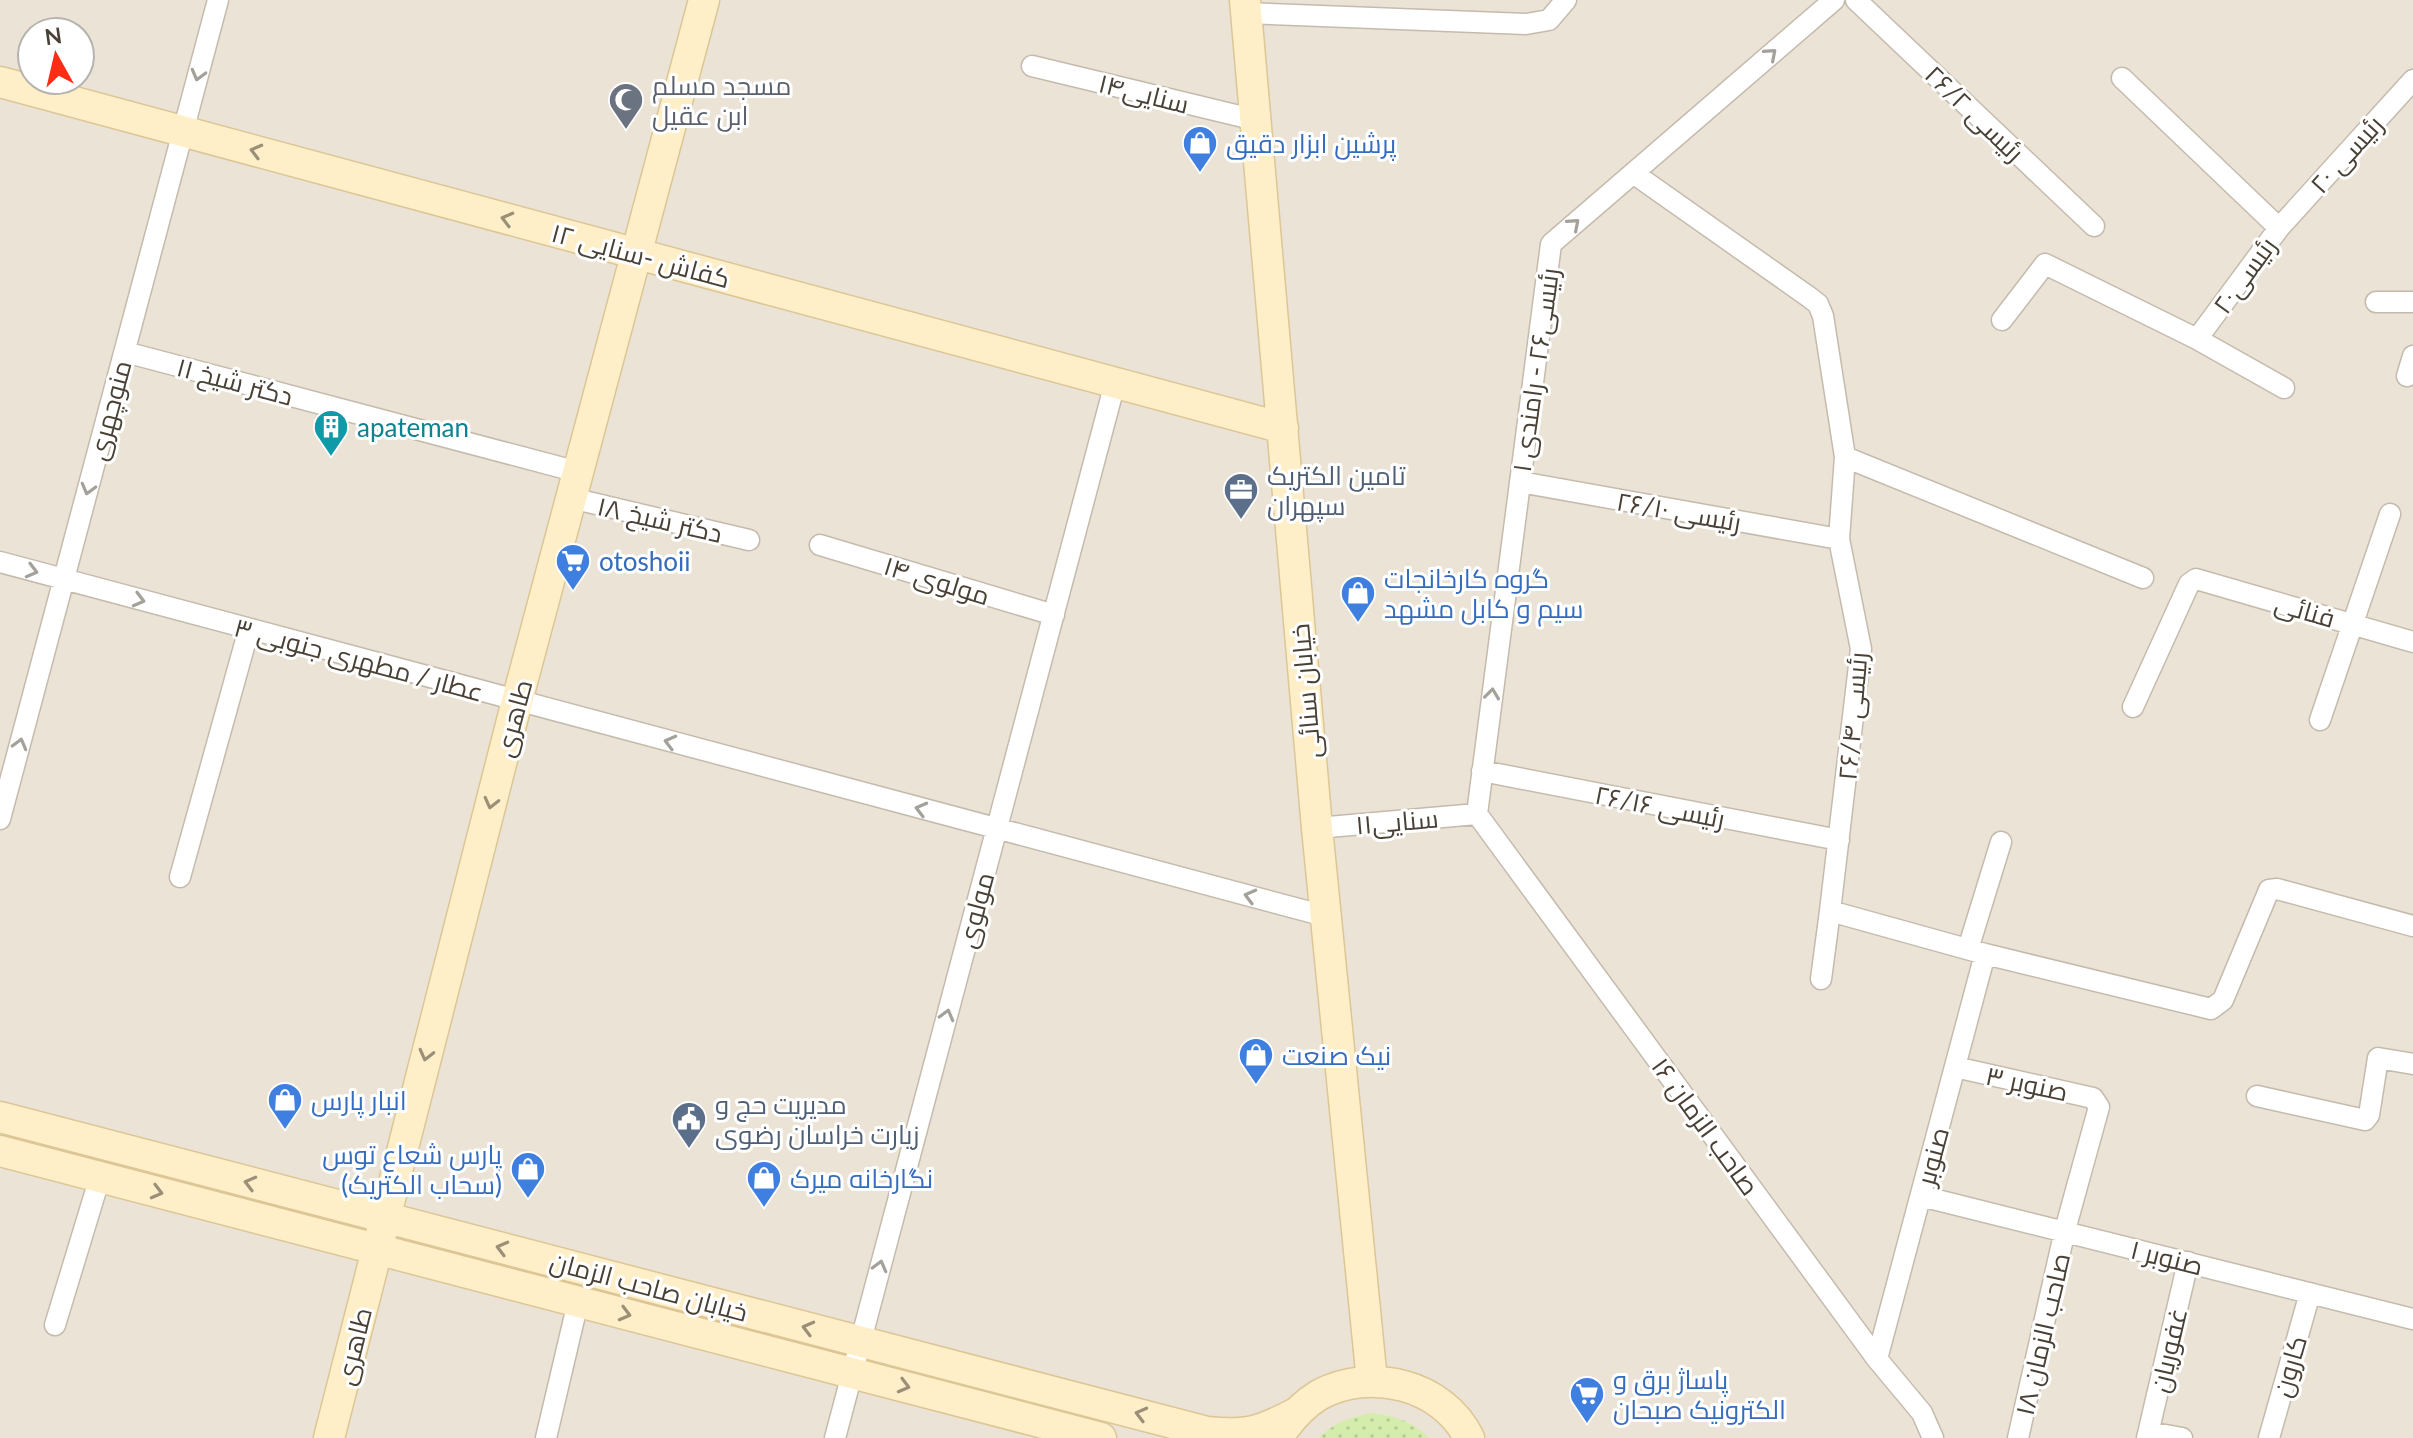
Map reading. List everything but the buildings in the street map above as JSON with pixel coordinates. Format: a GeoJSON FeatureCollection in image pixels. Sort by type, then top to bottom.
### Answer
{"type":"FeatureCollection","features":[{"type":"Feature","properties":{"kind":"street","name":"منوچهری"},"geometry":{"type":"LineString","coordinates":[[0,819],[218,0]]}},
{"type":"Feature","properties":{"kind":"street","name":"طاهری"},"geometry":{"type":"LineString","coordinates":[[329,1438],[517,701],[704,0]]}},
{"type":"Feature","properties":{"kind":"street"},"geometry":{"type":"LineString","coordinates":[[1246,6],[1526,24],[1549,20],[1566,0]]}},
{"type":"Feature","properties":{"kind":"street","name":"رئیسی۲۶ - رامندی ۱"},"geometry":{"type":"LineString","coordinates":[[1477,814],[1551,244],[1834,0]]}},
{"type":"Feature","properties":{"kind":"street","name":"رئیسی ۲۶/۲"},"geometry":{"type":"LineString","coordinates":[[1856,0],[2094,226]]}},
{"type":"Feature","properties":{"kind":"street","name":"خیابان سنائی"},"geometry":{"type":"LineString","coordinates":[[1246,6],[1325,916],[1372,1381]]}},
{"type":"Feature","properties":{"kind":"street","name":"سنایی۱۴"},"geometry":{"type":"LineString","coordinates":[[1032,66],[1256,120]]}},
{"type":"Feature","properties":{"kind":"street","name":"رئیسی۲۰"},"geometry":{"type":"LineString","coordinates":[[2122,78],[2279,228],[2197,339],[2284,388]]}},
{"type":"Feature","properties":{"kind":"street","name":"رئیسی ۲۰"},"geometry":{"type":"LineString","coordinates":[[2279,228],[2413,80]]}},
{"type":"Feature","properties":{"kind":"street","name":"کفاش -سنایی ۱۲"},"geometry":{"type":"LineString","coordinates":[[0,82],[1283,428]]}},
{"type":"Feature","properties":{"kind":"street","name":"رئیسی ۲۶/۴"},"geometry":{"type":"LineString","coordinates":[[1633,173],[1818,304],[1823,316],[1845,457],[1839,539],[1861,649],[1821,979]]}},
{"type":"Feature","properties":{"kind":"street"},"geometry":{"type":"LineString","coordinates":[[2002,320],[2045,264],[2197,339]]}},
{"type":"Feature","properties":{"kind":"street"},"geometry":{"type":"LineString","coordinates":[[2376,302],[2413,302]]}},
{"type":"Feature","properties":{"kind":"street","name":"دکتر شیخ ۱۱"},"geometry":{"type":"LineString","coordinates":[[125,352],[575,485]]}},
{"type":"Feature","properties":{"kind":"street"},"geometry":{"type":"LineString","coordinates":[[2407,376],[2413,356]]}},
{"type":"Feature","properties":{"kind":"street","name":"مولوی"},"geometry":{"type":"LineString","coordinates":[[835,1438],[1115,383]]}},
{"type":"Feature","properties":{"kind":"street"},"geometry":{"type":"LineString","coordinates":[[1845,457],[2143,578]]}},
{"type":"Feature","properties":{"kind":"street","name":"رئیسی ۲۶/۱۰"},"geometry":{"type":"LineString","coordinates":[[1520,482],[1839,539]]}},
{"type":"Feature","properties":{"kind":"street","name":"دکتر شیخ ۱۸"},"geometry":{"type":"LineString","coordinates":[[575,485],[749,540]]}},
{"type":"Feature","properties":{"kind":"street"},"geometry":{"type":"LineString","coordinates":[[2320,720],[2355,625],[2390,514]]}},
{"type":"Feature","properties":{"kind":"street","name":"مولوی ۱۴"},"geometry":{"type":"LineString","coordinates":[[820,545],[1054,615]]}},
{"type":"Feature","properties":{"kind":"street","name":"عطار / مطهری جنوبی ۳"},"geometry":{"type":"LineString","coordinates":[[0,562],[1325,916]]}},
{"type":"Feature","properties":{"kind":"street","name":"فنائی"},"geometry":{"type":"LineString","coordinates":[[2133,707],[2189,584],[2196,579],[2413,642]]}},
{"type":"Feature","properties":{"kind":"street"},"geometry":{"type":"LineString","coordinates":[[180,877],[249,629]]}},
{"type":"Feature","properties":{"kind":"street","name":"رئیسی ۲۶/۱۶"},"geometry":{"type":"LineString","coordinates":[[1482,771],[1839,840]]}},
{"type":"Feature","properties":{"kind":"street","name":"سنایی۱۱"},"geometry":{"type":"LineString","coordinates":[[1317,828],[1477,814]]}},
{"type":"Feature","properties":{"kind":"street","name":"صاحب الزمان ۱۶"},"geometry":{"type":"LineString","coordinates":[[1477,814],[1877,1359],[1922,1413],[1933,1438]]}},
{"type":"Feature","properties":{"kind":"street","name":"صنوبر"},"geometry":{"type":"LineString","coordinates":[[1877,1359],[1955,1067],[2001,842]]}},
{"type":"Feature","properties":{"kind":"street"},"geometry":{"type":"LineString","coordinates":[[1830,911],[1977,952],[2211,1009],[2223,1000],[2269,890],[2277,889],[2413,926]]}},
{"type":"Feature","properties":{"kind":"street"},"geometry":{"type":"LineString","coordinates":[[2257,1096],[2365,1120],[2369,1115],[2378,1058],[2413,1064]]}},
{"type":"Feature","properties":{"kind":"street","name":"صنوبر ۳"},"geometry":{"type":"LineString","coordinates":[[1955,1067],[2098,1101]]}},
{"type":"Feature","properties":{"kind":"street","name":"صاحب الزمان ۱۸"},"geometry":{"type":"LineString","coordinates":[[2018,1438],[2098,1101]]}},
{"type":"Feature","properties":{"kind":"street","name":"خیابان صاحب الزمان"},"geometry":{"type":"LineString","coordinates":[[0,1117],[1207,1432],[1239,1435],[1273,1426],[1296,1413]]}},
{"type":"Feature","properties":{"kind":"street","name":"خیابان صاحب الزمان"},"geometry":{"type":"LineString","coordinates":[[0,1151],[852,1373],[1057,1432],[1101,1438]]}},
{"type":"Feature","properties":{"kind":"street"},"geometry":{"type":"LineString","coordinates":[[55,1325],[100,1177]]}},
{"type":"Feature","properties":{"kind":"street","name":"صنوبر ۱"},"geometry":{"type":"LineString","coordinates":[[1921,1196],[2413,1319]]}},
{"type":"Feature","properties":{"kind":"street","name":"غفوریان"},"geometry":{"type":"LineString","coordinates":[[2148,1435],[2188,1262]]}},
{"type":"Feature","properties":{"kind":"street","name":"کارون"},"geometry":{"type":"LineString","coordinates":[[2269,1438],[2310,1293]]}},
{"type":"Feature","properties":{"kind":"street"},"geometry":{"type":"LineString","coordinates":[[546,1438],[578,1302]]}},
{"type":"Feature","properties":{"kind":"street"},"geometry":{"type":"LineString","coordinates":[[1278,1438],[1296,1413],[1318,1396],[1344,1385],[1372,1381],[1400,1384],[1426,1394],[1449,1411],[1469,1438]]}},
{"type":"Feature","properties":{"kind":"street"},"geometry":{"type":"LineString","coordinates":[[2148,1435],[2182,1438]]}},
{"type":"Feature","properties":{"kind":"shaded area"},"geometry":{"type":"Polygon","coordinates":[[[0,0],[2413,0],[2413,1438],[0,1438],[0,0]]]}},
{"type":"Feature","properties":{"kind":"green space"},"geometry":{"type":"Polygon","coordinates":[[[1372,1413],[1403,1420],[1429,1438],[1319,1438],[1343,1421],[1372,1413]]]}},
{"type":"Feature","properties":{"kind":"place","name":"مسجد مسلم ابن عقیل"},"geometry":{"type":"Point","coordinates":[626,131]}},
{"type":"Feature","properties":{"kind":"place","name":"پرشین ابزار دقیق"},"geometry":{"type":"Point","coordinates":[1200,174]}},
{"type":"Feature","properties":{"kind":"place","name":"apateman"},"geometry":{"type":"Point","coordinates":[331,458]}},
{"type":"Feature","properties":{"kind":"place","name":"تامین الکتریک سپهران"},"geometry":{"type":"Point","coordinates":[1241,521]}},
{"type":"Feature","properties":{"kind":"place","name":"otoshoii"},"geometry":{"type":"Point","coordinates":[573,592]}},
{"type":"Feature","properties":{"kind":"place","name":"گروه کارخانجات سیم و کابل مشهد"},"geometry":{"type":"Point","coordinates":[1358,624]}},
{"type":"Feature","properties":{"kind":"place","name":"نیک صنعت"},"geometry":{"type":"Point","coordinates":[1256,1086]}},
{"type":"Feature","properties":{"kind":"place","name":"انبار پارس"},"geometry":{"type":"Point","coordinates":[285,1131]}},
{"type":"Feature","properties":{"kind":"place","name":"مدیریت حج و زیارت خراسان رضوی"},"geometry":{"type":"Point","coordinates":[689,1150]}},
{"type":"Feature","properties":{"kind":"place","name":"پارس شعاع توس (سحاب الکتریک)"},"geometry":{"type":"Point","coordinates":[528,1200]}},
{"type":"Feature","properties":{"kind":"place","name":"نگارخانه میرک"},"geometry":{"type":"Point","coordinates":[764,1209]}},
{"type":"Feature","properties":{"kind":"place","name":"پاساژ برق و الکترونیک صبحان"},"geometry":{"type":"Point","coordinates":[1587,1425]}}]}
